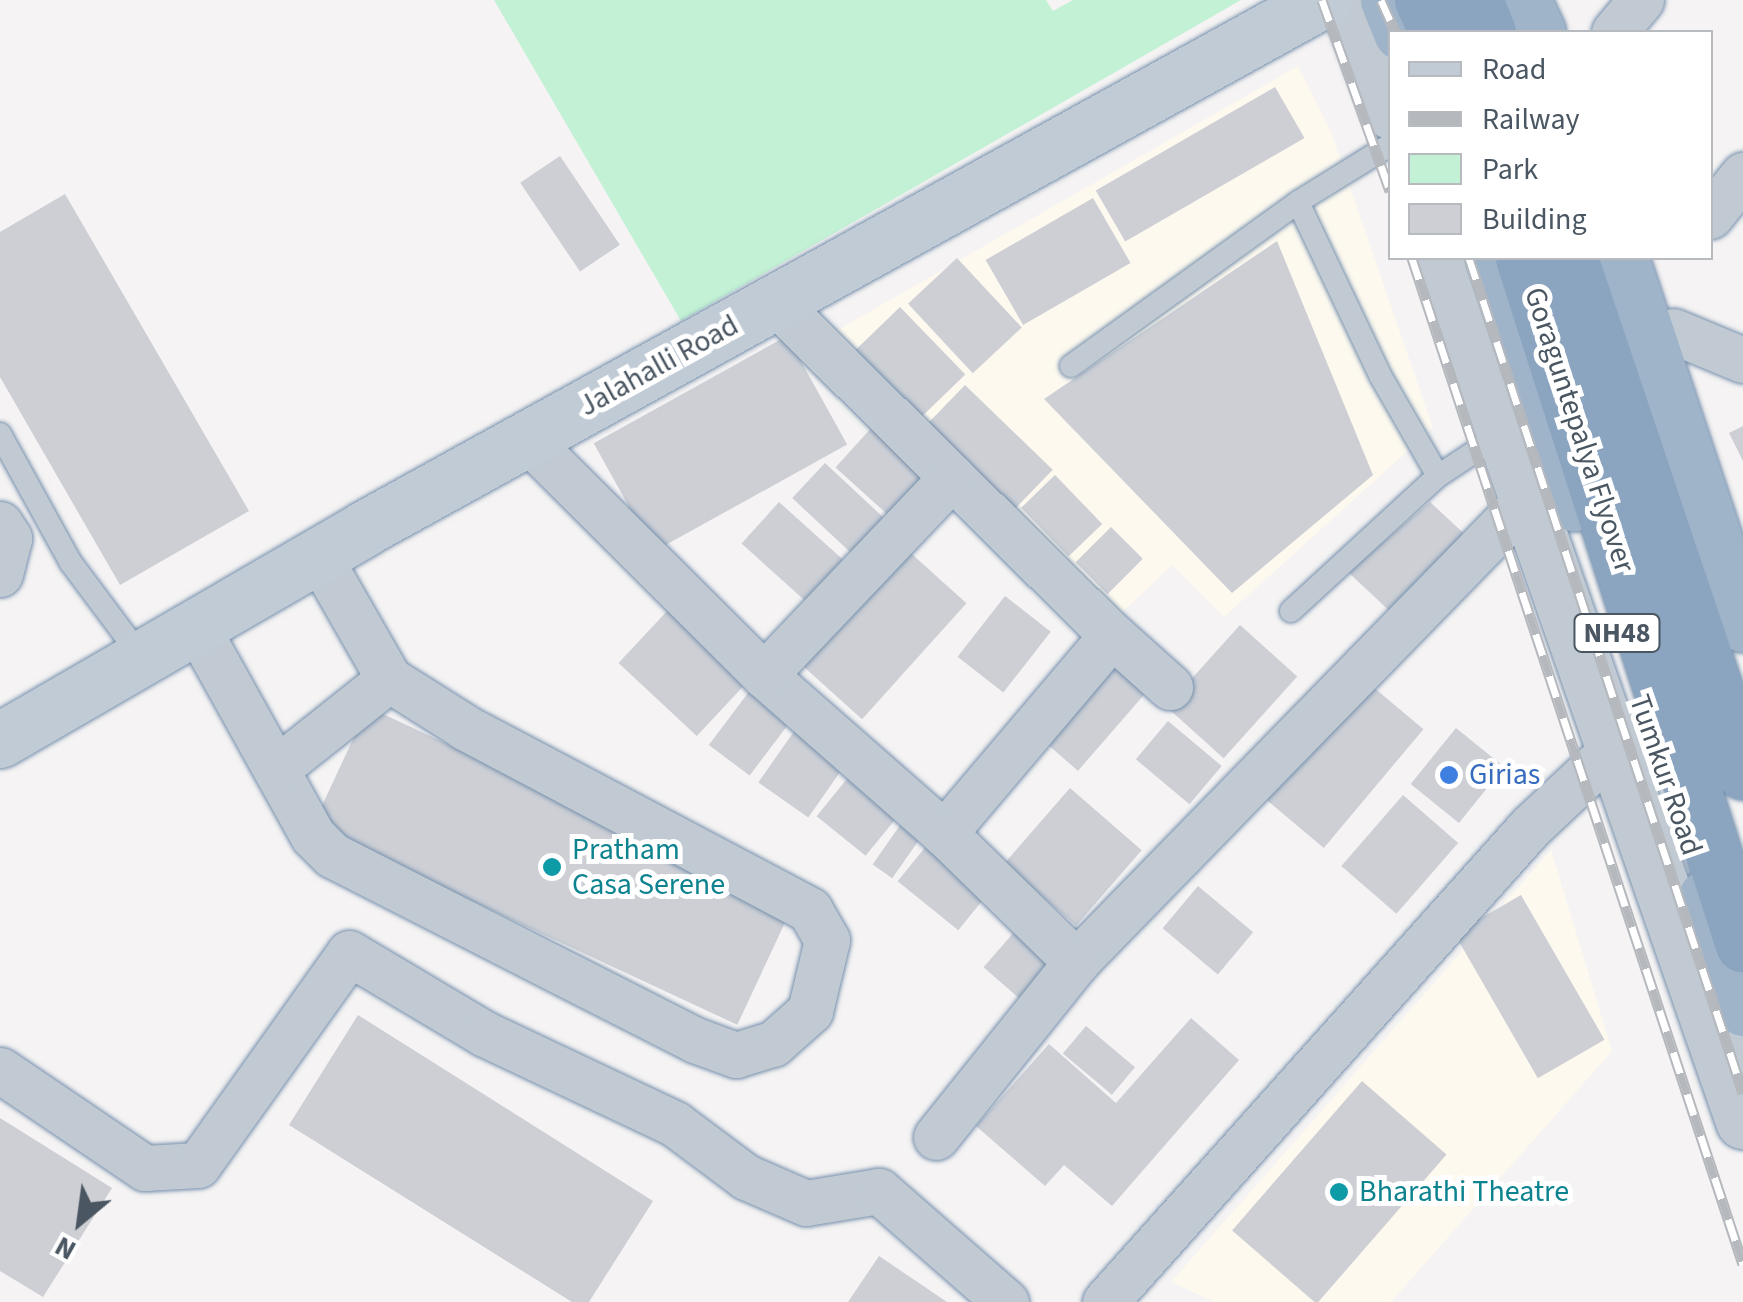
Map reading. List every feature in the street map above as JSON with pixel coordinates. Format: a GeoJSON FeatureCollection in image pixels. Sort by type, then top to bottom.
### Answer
{"type":"FeatureCollection","features":[{"type":"Feature","properties":{"kind":"highway"},"geometry":{"type":"LineString","coordinates":[[1422,0],[1436,30]]}},
{"type":"Feature","properties":{"kind":"highway"},"geometry":{"type":"LineString","coordinates":[[1475,0],[1487,30]]}},
{"type":"Feature","properties":{"kind":"highway"},"geometry":{"type":"LineString","coordinates":[[1524,0],[1537,30]]}},
{"type":"Feature","properties":{"kind":"highway"},"geometry":{"type":"LineString","coordinates":[[1348,1],[1399,30]]}},
{"type":"Feature","properties":{"kind":"highway","name":"Tumkur Road"},"geometry":{"type":"LineString","coordinates":[[1492,260],[1544,482],[1743,1008]]}},
{"type":"Feature","properties":{"kind":"highway","name":"Goraguntepalya Flyover"},"geometry":{"type":"LineString","coordinates":[[1524,260],[1743,945]]}},
{"type":"Feature","properties":{"kind":"highway","name":"Goraguntepalya Flyover"},"geometry":{"type":"LineString","coordinates":[[1571,260],[1743,772]]}},
{"type":"Feature","properties":{"kind":"highway"},"geometry":{"type":"LineString","coordinates":[[1643,260],[1743,624]]}},
{"type":"Feature","properties":{"kind":"main road","name":"Jalahalli Road"},"geometry":{"type":"LineString","coordinates":[[1,736],[775,302],[1262,14],[1348,1]]}},
{"type":"Feature","properties":{"kind":"street"},"geometry":{"type":"LineString","coordinates":[[1549,0],[1564,30]]}},
{"type":"Feature","properties":{"kind":"street"},"geometry":{"type":"LineString","coordinates":[[1616,30],[1642,0]]}},
{"type":"Feature","properties":{"kind":"street"},"geometry":{"type":"LineString","coordinates":[[1348,1],[1388,105]]}},
{"type":"Feature","properties":{"kind":"street"},"geometry":{"type":"LineString","coordinates":[[1713,212],[1743,175]]}},
{"type":"Feature","properties":{"kind":"street"},"geometry":{"type":"LineString","coordinates":[[1444,260],[1503,433],[1544,482],[1614,748],[1743,1121]]}},
{"type":"Feature","properties":{"kind":"street"},"geometry":{"type":"LineString","coordinates":[[1643,260],[1673,330],[1743,547]]}},
{"type":"Feature","properties":{"kind":"street"},"geometry":{"type":"LineString","coordinates":[[775,302],[1112,635],[1170,687]]}},
{"type":"Feature","properties":{"kind":"street"},"geometry":{"type":"LineString","coordinates":[[1673,330],[1743,360]]}},
{"type":"Feature","properties":{"kind":"street"},"geometry":{"type":"LineString","coordinates":[[527,439],[764,675],[944,834],[1076,962]]}},
{"type":"Feature","properties":{"kind":"street"},"geometry":{"type":"LineString","coordinates":[[764,675],[952,477]]}},
{"type":"Feature","properties":{"kind":"street"},"geometry":{"type":"LineString","coordinates":[[936,1137],[1076,962],[1544,482]]}},
{"type":"Feature","properties":{"kind":"street"},"geometry":{"type":"LineString","coordinates":[[0,524],[9,538],[0,574]]}},
{"type":"Feature","properties":{"kind":"street"},"geometry":{"type":"LineString","coordinates":[[196,626],[313,836],[332,856],[694,1040],[736,1055],[773,1044],[810,1011],[827,940],[810,910],[465,727],[389,678],[318,555]]}},
{"type":"Feature","properties":{"kind":"street"},"geometry":{"type":"LineString","coordinates":[[944,834],[1112,635]]}},
{"type":"Feature","properties":{"kind":"street"},"geometry":{"type":"LineString","coordinates":[[276,769],[389,678]]}},
{"type":"Feature","properties":{"kind":"street"},"geometry":{"type":"LineString","coordinates":[[1105,1302],[1530,826],[1614,748]]}},
{"type":"Feature","properties":{"kind":"street"},"geometry":{"type":"LineString","coordinates":[[0,1070],[144,1168],[198,1165],[349,953],[485,1034],[675,1124],[746,1177],[806,1203],[879,1192],[1006,1302]]}},
{"type":"Feature","properties":{"kind":"lane"},"geometry":{"type":"LineString","coordinates":[[1072,366],[1298,202],[1388,146]]}},
{"type":"Feature","properties":{"kind":"lane"},"geometry":{"type":"LineString","coordinates":[[1298,202],[1380,375],[1438,476]]}},
{"type":"Feature","properties":{"kind":"lane"},"geometry":{"type":"LineString","coordinates":[[1291,612],[1438,476],[1503,433]]}},
{"type":"Feature","properties":{"kind":"lane"},"geometry":{"type":"LineString","coordinates":[[0,434],[72,563],[142,658]]}},
{"type":"Feature","properties":{"kind":"shaded area"},"geometry":{"type":"Polygon","coordinates":[[[1298,66],[1331,132],[1433,428],[1224,617],[1172,565],[1114,620],[829,335],[1298,66]]]}},
{"type":"Feature","properties":{"kind":"shaded area"},"geometry":{"type":"Polygon","coordinates":[[[1551,850],[1612,1051],[1391,1302],[1215,1302],[1171,1282],[1551,850]]]}},
{"type":"Feature","properties":{"kind":"green space"},"geometry":{"type":"Polygon","coordinates":[[[494,0],[1046,0],[1053,11],[1073,0],[1241,0],[681,321],[494,0]]]}},
{"type":"Feature","properties":{"kind":"building"},"geometry":{"type":"Polygon","coordinates":[[[1275,87],[1304,138],[1125,242],[1096,190],[1275,87]]]}},
{"type":"Feature","properties":{"kind":"building"},"geometry":{"type":"Polygon","coordinates":[[[560,156],[620,245],[580,272],[520,183],[560,156]]]}},
{"type":"Feature","properties":{"kind":"building"},"geometry":{"type":"Polygon","coordinates":[[[65,194],[249,511],[120,585],[0,377],[0,232],[65,194]]]}},
{"type":"Feature","properties":{"kind":"building"},"geometry":{"type":"Polygon","coordinates":[[[1093,198],[1130,263],[1023,325],[986,260],[1093,198]]]}},
{"type":"Feature","properties":{"kind":"building"},"geometry":{"type":"Polygon","coordinates":[[[1277,241],[1373,475],[1232,593],[1044,399],[1277,241]]]}},
{"type":"Feature","properties":{"kind":"building"},"geometry":{"type":"Polygon","coordinates":[[[957,258],[1022,327],[973,373],[908,304],[957,258]]]}},
{"type":"Feature","properties":{"kind":"building"},"geometry":{"type":"Polygon","coordinates":[[[900,307],[965,375],[919,419],[854,351],[900,307]]]}},
{"type":"Feature","properties":{"kind":"building"},"geometry":{"type":"Polygon","coordinates":[[[787,336],[847,444],[654,552],[594,443],[787,336]]]}},
{"type":"Feature","properties":{"kind":"building"},"geometry":{"type":"Polygon","coordinates":[[[965,385],[1053,470],[1013,511],[925,426],[965,385]]]}},
{"type":"Feature","properties":{"kind":"building"},"geometry":{"type":"Polygon","coordinates":[[[873,426],[933,480],[896,522],[836,468],[873,426]]]}},
{"type":"Feature","properties":{"kind":"building"},"geometry":{"type":"Polygon","coordinates":[[[1743,426],[1743,461],[1729,433],[1743,426]]]}},
{"type":"Feature","properties":{"kind":"building"},"geometry":{"type":"Polygon","coordinates":[[[825,463],[885,519],[852,554],[792,498],[825,463]]]}},
{"type":"Feature","properties":{"kind":"building"},"geometry":{"type":"Polygon","coordinates":[[[1055,475],[1102,524],[1068,557],[1021,508],[1055,475]]]}},
{"type":"Feature","properties":{"kind":"building"},"geometry":{"type":"Polygon","coordinates":[[[779,502],[850,566],[813,608],[742,544],[779,502]]]}},
{"type":"Feature","properties":{"kind":"building"},"geometry":{"type":"Polygon","coordinates":[[[1430,502],[1473,542],[1397,618],[1348,572],[1430,502]]]}},
{"type":"Feature","properties":{"kind":"building"},"geometry":{"type":"Polygon","coordinates":[[[1111,527],[1143,559],[1107,594],[1076,562],[1111,527]]]}},
{"type":"Feature","properties":{"kind":"building"},"geometry":{"type":"Polygon","coordinates":[[[904,547],[966,603],[862,719],[800,663],[904,547]]]}},
{"type":"Feature","properties":{"kind":"building"},"geometry":{"type":"Polygon","coordinates":[[[1005,596],[1051,632],[1003,692],[958,657],[1005,596]]]}},
{"type":"Feature","properties":{"kind":"building"},"geometry":{"type":"Polygon","coordinates":[[[669,609],[747,682],[697,736],[619,663],[669,609]]]}},
{"type":"Feature","properties":{"kind":"building"},"geometry":{"type":"Polygon","coordinates":[[[1240,625],[1297,677],[1224,758],[1166,707],[1240,625]]]}},
{"type":"Feature","properties":{"kind":"building"},"geometry":{"type":"Polygon","coordinates":[[[1107,649],[1151,687],[1078,771],[1034,733],[1107,649]]]}},
{"type":"Feature","properties":{"kind":"building"},"geometry":{"type":"Polygon","coordinates":[[[1366,681],[1423,729],[1324,848],[1266,800],[1366,681]]]}},
{"type":"Feature","properties":{"kind":"building"},"geometry":{"type":"Polygon","coordinates":[[[754,685],[795,716],[750,776],[709,745],[754,685]]]}},
{"type":"Feature","properties":{"kind":"building","name":"Pratham Casa Serene"},"geometry":{"type":"Polygon","coordinates":[[[368,707],[793,905],[737,1025],[312,827],[368,707]]]}},
{"type":"Feature","properties":{"kind":"building"},"geometry":{"type":"Polygon","coordinates":[[[1168,721],[1222,766],[1189,804],[1136,759],[1168,721]]]}},
{"type":"Feature","properties":{"kind":"building"},"geometry":{"type":"Polygon","coordinates":[[[1456,728],[1504,767],[1459,823],[1411,784],[1456,728]]]}},
{"type":"Feature","properties":{"kind":"building"},"geometry":{"type":"Polygon","coordinates":[[[795,730],[845,765],[808,817],[758,782],[795,730]]]}},
{"type":"Feature","properties":{"kind":"building"},"geometry":{"type":"Polygon","coordinates":[[[850,775],[899,815],[866,856],[817,816],[850,775]]]}},
{"type":"Feature","properties":{"kind":"building"},"geometry":{"type":"Polygon","coordinates":[[[1070,788],[1142,850],[1076,926],[1004,863],[1070,788]]]}},
{"type":"Feature","properties":{"kind":"building"},"geometry":{"type":"Polygon","coordinates":[[[1403,795],[1458,843],[1396,914],[1341,866],[1403,795]]]}},
{"type":"Feature","properties":{"kind":"building"},"geometry":{"type":"Polygon","coordinates":[[[903,821],[923,835],[892,878],[873,864],[903,821]]]}},
{"type":"Feature","properties":{"kind":"building"},"geometry":{"type":"Polygon","coordinates":[[[931,840],[992,889],[958,930],[898,881],[931,840]]]}},
{"type":"Feature","properties":{"kind":"building"},"geometry":{"type":"Polygon","coordinates":[[[1198,886],[1253,932],[1218,974],[1163,928],[1198,886]]]}},
{"type":"Feature","properties":{"kind":"building"},"geometry":{"type":"Polygon","coordinates":[[[1521,895],[1604,1040],[1538,1078],[1454,933],[1521,895]]]}},
{"type":"Feature","properties":{"kind":"building"},"geometry":{"type":"Polygon","coordinates":[[[1015,931],[1053,964],[1021,1000],[984,967],[1015,931]]]}},
{"type":"Feature","properties":{"kind":"building"},"geometry":{"type":"Polygon","coordinates":[[[358,1015],[653,1201],[589,1302],[572,1302],[289,1125],[358,1015]]]}},
{"type":"Feature","properties":{"kind":"building"},"geometry":{"type":"Polygon","coordinates":[[[1191,1018],[1239,1060],[1112,1206],[1064,1165],[1045,1186],[976,1126],[1049,1044],[1116,1103],[1191,1018]]]}},
{"type":"Feature","properties":{"kind":"building"},"geometry":{"type":"Polygon","coordinates":[[[1086,1026],[1135,1067],[1112,1095],[1063,1054],[1086,1026]]]}},
{"type":"Feature","properties":{"kind":"building","name":"Bharathi Theatre"},"geometry":{"type":"Polygon","coordinates":[[[1362,1081],[1447,1154],[1318,1302],[1232,1230],[1362,1081]]]}},
{"type":"Feature","properties":{"kind":"building"},"geometry":{"type":"Polygon","coordinates":[[[0,1118],[112,1188],[43,1297],[0,1271],[0,1118]]]}},
{"type":"Feature","properties":{"kind":"building"},"geometry":{"type":"Polygon","coordinates":[[[879,1256],[947,1302],[848,1302],[879,1256]]]}},
{"type":"Feature","properties":{"kind":"railway"},"geometry":{"type":"LineString","coordinates":[[1322,0],[1388,185]]}},
{"type":"Feature","properties":{"kind":"railway"},"geometry":{"type":"LineString","coordinates":[[1381,0],[1394,30]]}},
{"type":"Feature","properties":{"kind":"railway"},"geometry":{"type":"LineString","coordinates":[[1413,260],[1743,1264]]}},
{"type":"Feature","properties":{"kind":"railway"},"geometry":{"type":"LineString","coordinates":[[1470,260],[1743,1093]]}},
{"type":"Feature","properties":{"kind":"place","name":"Girias"},"geometry":{"type":"Point","coordinates":[1449,775]}},
{"type":"Feature","properties":{"kind":"place","name":"Pratham Casa Serene"},"geometry":{"type":"Point","coordinates":[552,867]}},
{"type":"Feature","properties":{"kind":"place","name":"Bharathi Theatre"},"geometry":{"type":"Point","coordinates":[1339,1192]}}]}
